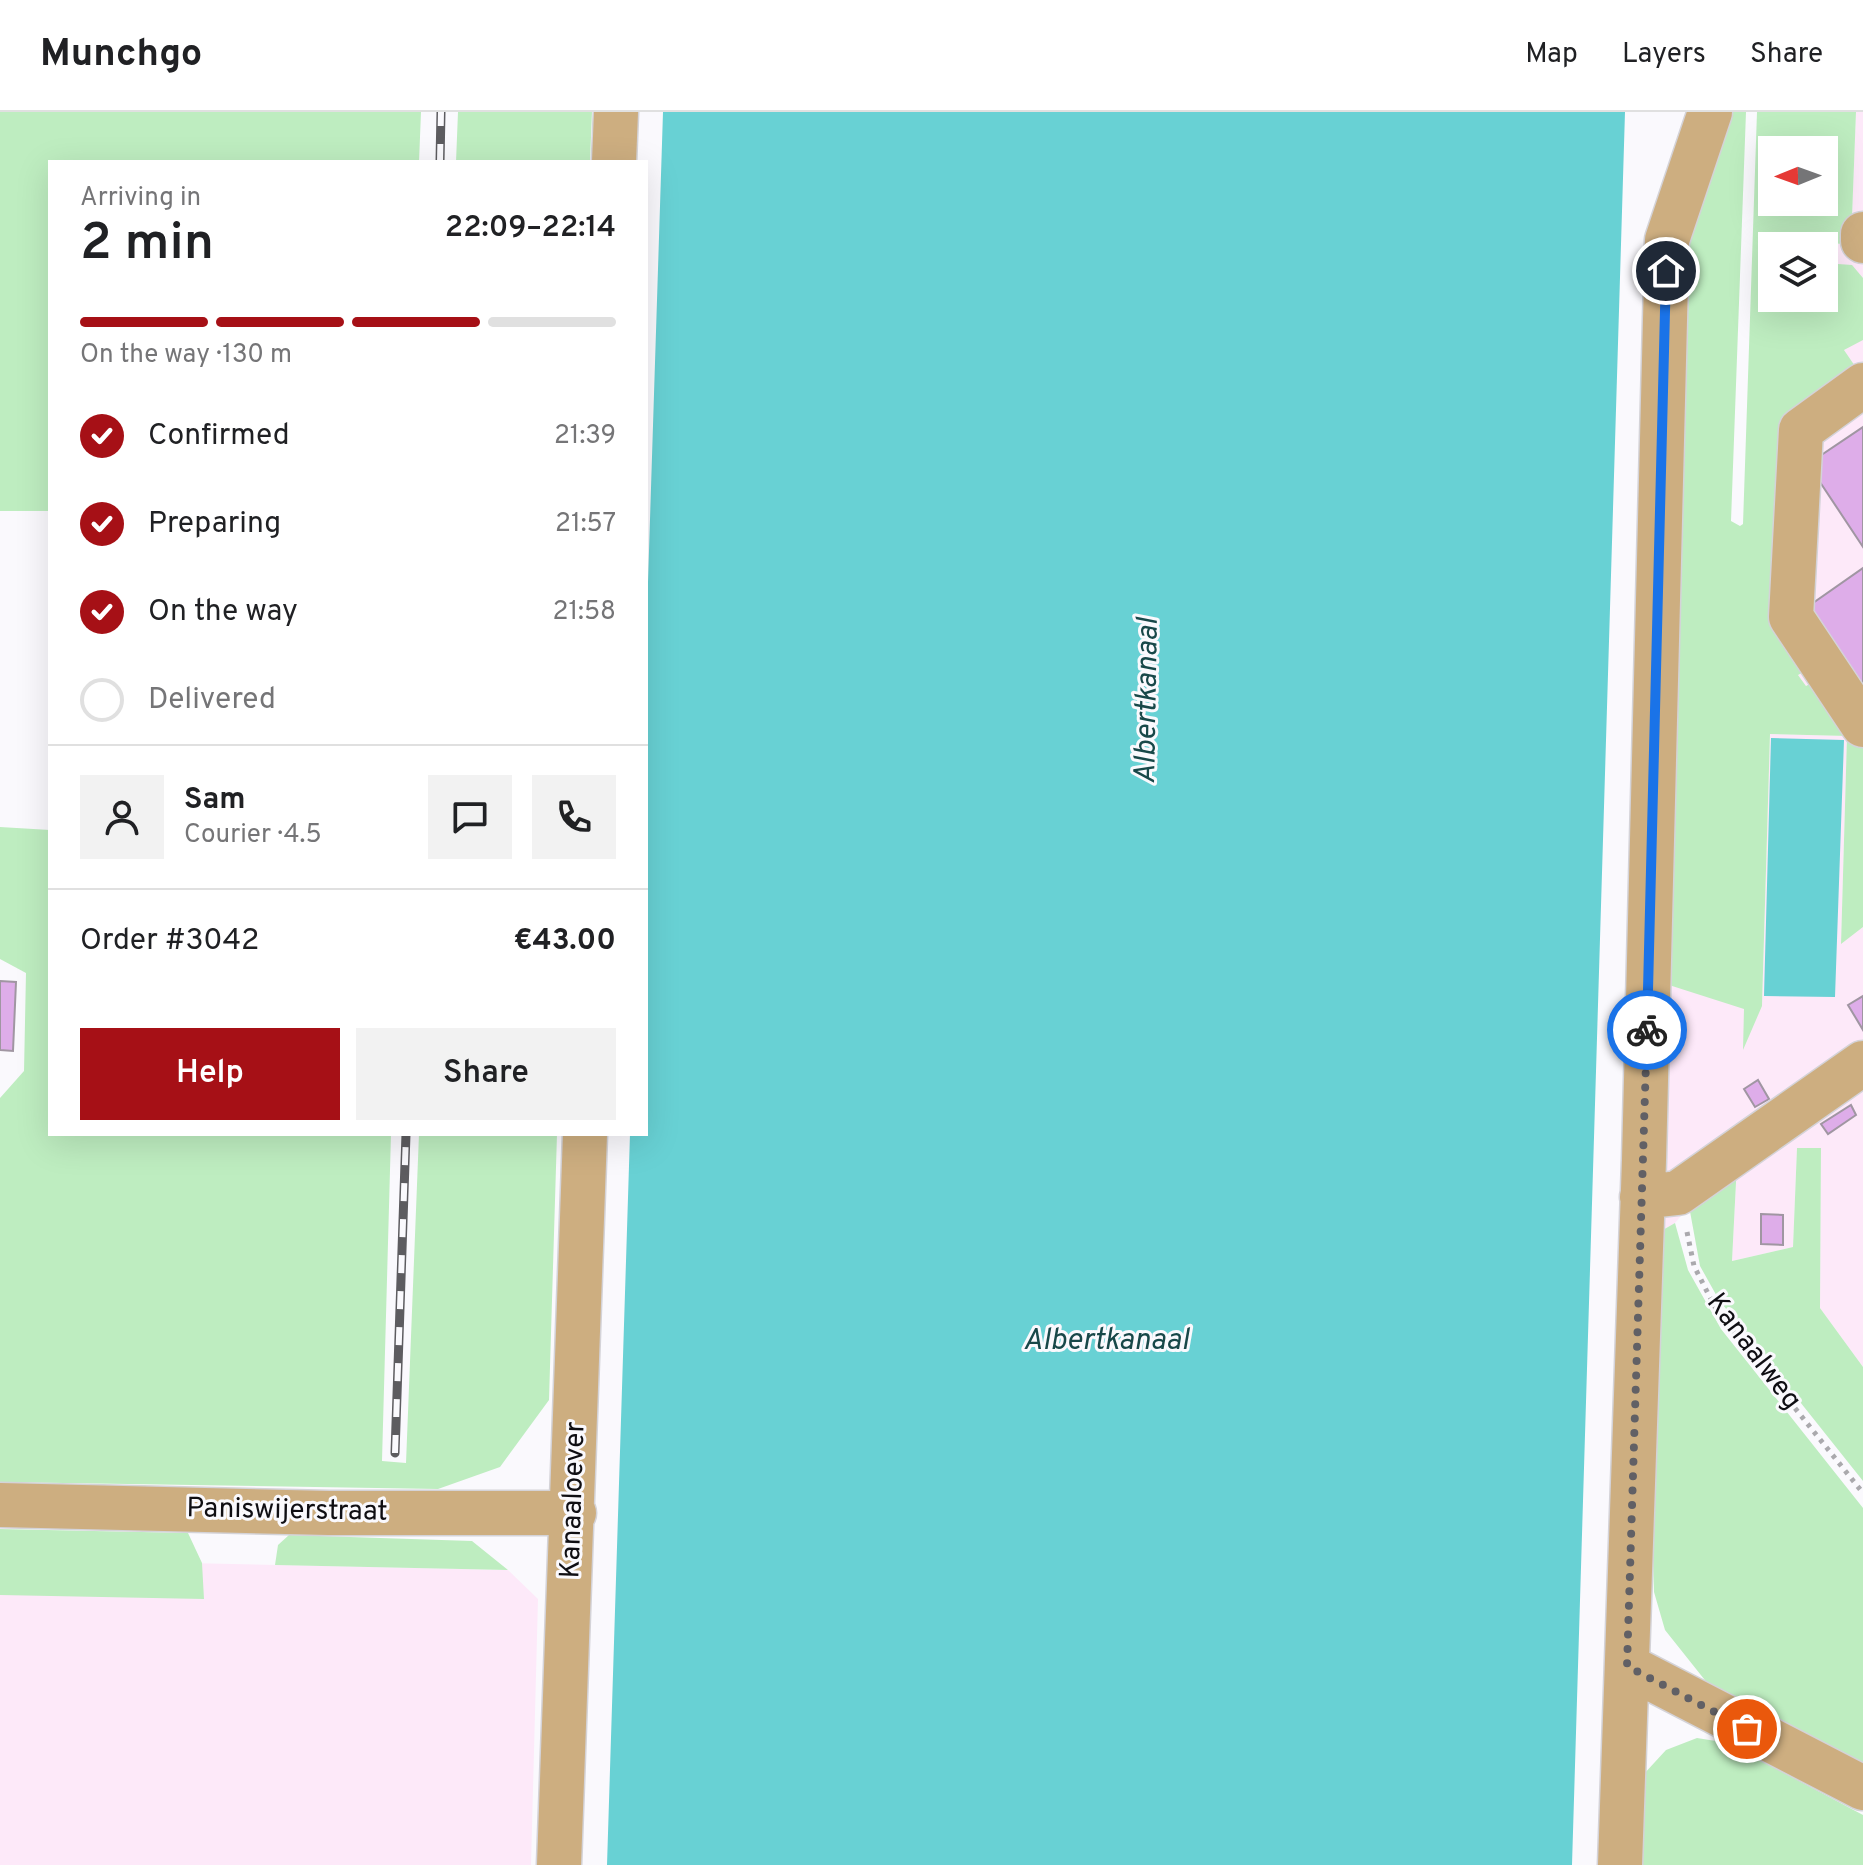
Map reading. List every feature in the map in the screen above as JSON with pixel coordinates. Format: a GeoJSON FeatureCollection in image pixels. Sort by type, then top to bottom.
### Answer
{"type":"FeatureCollection","features":[{"type":"Feature","properties":{"kind":"street"},"geometry":{"type":"LineString","coordinates":[[614,160],[616,112]]}},
{"type":"Feature","properties":{"kind":"street"},"geometry":{"type":"LineString","coordinates":[[1620,1865],[1627,1666],[1660,1195],[1667,240],[1710,112]]}},
{"type":"Feature","properties":{"kind":"street"},"geometry":{"type":"LineString","coordinates":[[1863,234],[1863,241]]}},
{"type":"Feature","properties":{"kind":"street"},"geometry":{"type":"LineString","coordinates":[[1863,385],[1801,430],[1791,617],[1863,725]]}},
{"type":"Feature","properties":{"kind":"street"},"geometry":{"type":"LineString","coordinates":[[1660,1195],[1863,1063]]}},
{"type":"Feature","properties":{"kind":"street","name":"Kanaaloever"},"geometry":{"type":"LineString","coordinates":[[559,1865],[574,1513],[585,1136]]}},
{"type":"Feature","properties":{"kind":"street","name":"Paniswijerstraat"},"geometry":{"type":"LineString","coordinates":[[0,1505],[329,1513],[574,1513]]}},
{"type":"Feature","properties":{"kind":"street"},"geometry":{"type":"LineString","coordinates":[[1627,1666],[1863,1788]]}},
{"type":"Feature","properties":{"kind":"path","name":"Kanaalweg"},"geometry":{"type":"LineString","coordinates":[[1660,1195],[1717,1311],[1863,1493]]}},
{"type":"Feature","properties":{"kind":"shaded area"},"geometry":{"type":"Polygon","coordinates":[[[1856,112],[1863,112],[1863,299],[1838,298],[1838,244],[1851,244],[1856,112]]]}},
{"type":"Feature","properties":{"kind":"shaded area"},"geometry":{"type":"Polygon","coordinates":[[[1862,339],[1863,738],[1822,677],[1806,686],[1798,675],[1814,666],[1783,423],[1858,372],[1844,350],[1862,339]]]}},
{"type":"Feature","properties":{"kind":"shaded area"},"geometry":{"type":"Polygon","coordinates":[[[1770,734],[1847,736],[1841,943],[1863,927],[1863,1367],[1820,1308],[1821,1148],[1797,1148],[1793,1247],[1732,1261],[1737,1165],[1689,1206],[1675,1223],[1661,1231],[1669,985],[1762,1006],[1770,734]]]}},
{"type":"Feature","properties":{"kind":"shaded area"},"geometry":{"type":"Polygon","coordinates":[[[0,1559],[508,1570],[538,1599],[531,1865],[0,1865],[0,1559]]]}},
{"type":"Feature","properties":{"kind":"green space"},"geometry":{"type":"Polygon","coordinates":[[[0,112],[421,112],[419,160],[48,160],[48,511],[0,511],[0,112]]]}},
{"type":"Feature","properties":{"kind":"green space"},"geometry":{"type":"Polygon","coordinates":[[[458,112],[592,112],[590,160],[456,160],[458,112]]]}},
{"type":"Feature","properties":{"kind":"green space"},"geometry":{"type":"Polygon","coordinates":[[[1726,112],[1746,112],[1731,521],[1740,526],[1743,524],[1757,112],[1856,112],[1851,244],[1838,244],[1838,232],[1758,232],[1758,312],[1838,312],[1838,264],[1852,265],[1863,278],[1863,340],[1844,350],[1859,372],[1783,423],[1814,666],[1798,675],[1806,686],[1822,677],[1863,738],[1863,927],[1841,944],[1847,736],[1770,734],[1762,1006],[1743,1050],[1744,1009],[1669,985],[1689,224],[1726,112]]]}},
{"type":"Feature","properties":{"kind":"green space"},"geometry":{"type":"Polygon","coordinates":[[[0,827],[48,830],[48,1136],[391,1136],[382,1461],[406,1463],[419,1136],[557,1136],[549,1400],[500,1467],[438,1489],[0,1482],[0,1098],[24,1071],[26,973],[0,959],[0,827]]]}},
{"type":"Feature","properties":{"kind":"green space"},"geometry":{"type":"Polygon","coordinates":[[[1797,1148],[1821,1148],[1820,1308],[1863,1367],[1863,1481],[1719,1300],[1700,1266],[1689,1206],[1737,1163],[1732,1261],[1793,1247],[1797,1148]]]}},
{"type":"Feature","properties":{"kind":"green space"},"geometry":{"type":"Polygon","coordinates":[[[1675,1223],[1688,1270],[1721,1329],[1863,1508],[1863,1765],[1708,1684],[1665,1630],[1654,1592],[1653,1560],[1661,1231],[1675,1223]]]}},
{"type":"Feature","properties":{"kind":"green space"},"geometry":{"type":"Polygon","coordinates":[[[0,1529],[188,1533],[202,1563],[204,1599],[0,1595],[0,1529]]]}},
{"type":"Feature","properties":{"kind":"green space"},"geometry":{"type":"Polygon","coordinates":[[[289,1535],[472,1541],[508,1570],[275,1565],[278,1545],[289,1535]]]}},
{"type":"Feature","properties":{"kind":"green space"},"geometry":{"type":"Polygon","coordinates":[[[1697,1738],[1728,1743],[1863,1815],[1863,1865],[1642,1865],[1643,1775],[1666,1750],[1697,1738]]]}},
{"type":"Feature","properties":{"kind":"water","name":"Albertkanaal"},"geometry":{"type":"Polygon","coordinates":[[[663,112],[1625,112],[1572,1865],[607,1865],[630,1136],[648,1136],[648,582],[663,112]]]}},
{"type":"Feature","properties":{"kind":"water"},"geometry":{"type":"Polygon","coordinates":[[[1771,738],[1844,740],[1835,997],[1764,996],[1771,738]]]}},
{"type":"Feature","properties":{"kind":"building"},"geometry":{"type":"Polygon","coordinates":[[[1863,427],[1863,547],[1808,464],[1863,427]]]}},
{"type":"Feature","properties":{"kind":"building"},"geometry":{"type":"Polygon","coordinates":[[[1863,568],[1863,698],[1803,610],[1863,568]]]}},
{"type":"Feature","properties":{"kind":"building"},"geometry":{"type":"Polygon","coordinates":[[[0,981],[16,982],[13,1051],[0,1050],[0,981]]]}},
{"type":"Feature","properties":{"kind":"building"},"geometry":{"type":"Polygon","coordinates":[[[1863,996],[1863,1030],[1848,1005],[1863,996]]]}},
{"type":"Feature","properties":{"kind":"building"},"geometry":{"type":"Polygon","coordinates":[[[1758,1080],[1769,1099],[1755,1107],[1744,1089],[1758,1080]]]}},
{"type":"Feature","properties":{"kind":"building"},"geometry":{"type":"Polygon","coordinates":[[[1851,1105],[1856,1115],[1828,1134],[1821,1124],[1851,1105]]]}},
{"type":"Feature","properties":{"kind":"building"},"geometry":{"type":"Polygon","coordinates":[[[1761,1214],[1783,1215],[1783,1245],[1761,1244],[1761,1214]]]}},
{"type":"Feature","properties":{"kind":"railway"},"geometry":{"type":"LineString","coordinates":[[440,160],[441,112]]}},
{"type":"Feature","properties":{"kind":"railway"},"geometry":{"type":"LineString","coordinates":[[395,1453],[406,1136]]}},
{"type":"Feature","properties":{"kind":"way so far"},"geometry":{"type":"LineString","coordinates":[[1647,1030],[1627,1666],[1747,1729]]}},
{"type":"Feature","properties":{"kind":"route"},"geometry":{"type":"LineString","coordinates":[[1647,1030],[1666,271]]}}]}
